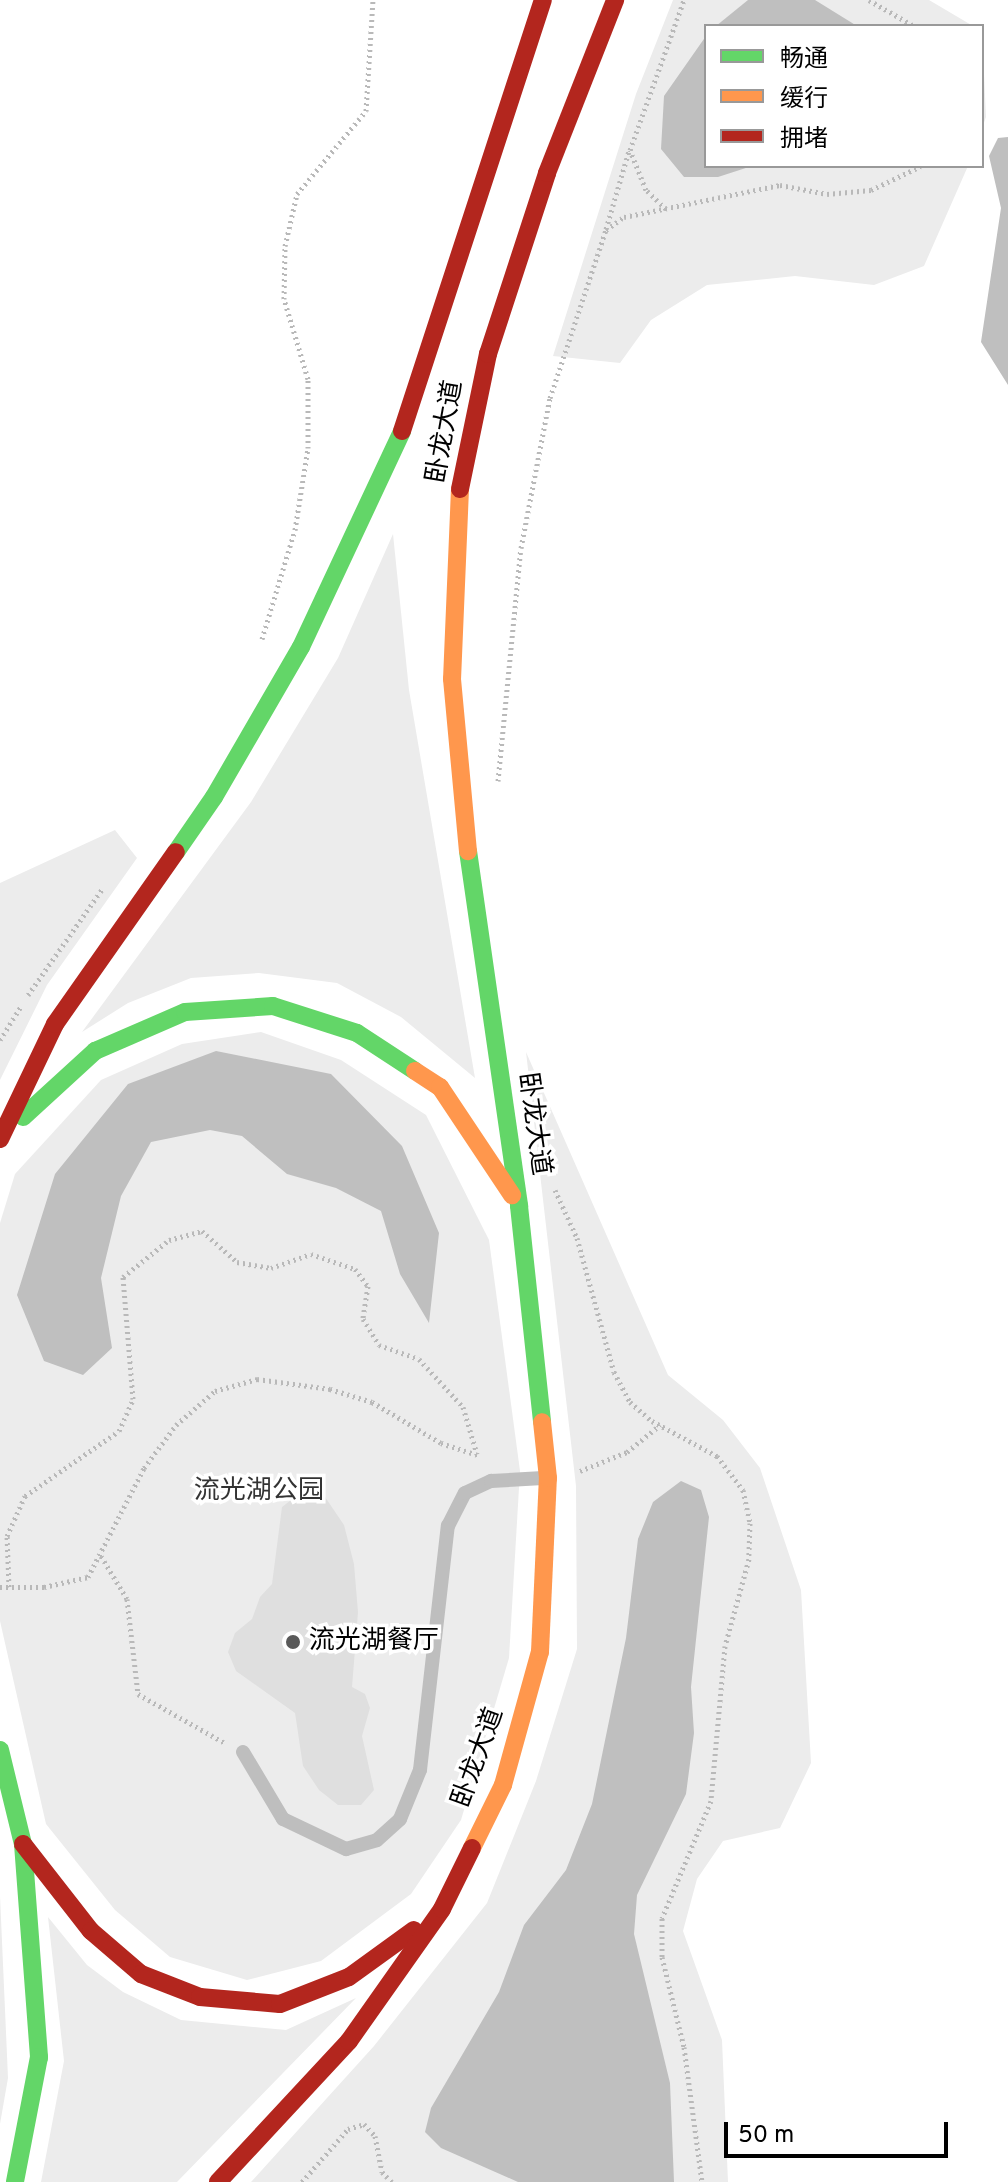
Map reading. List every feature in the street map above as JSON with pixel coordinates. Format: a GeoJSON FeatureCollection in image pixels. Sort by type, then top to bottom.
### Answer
{"type":"FeatureCollection","features":[{"type":"Feature","properties":{"kind":"main road","name":"卧龙大道"},"geometry":{"type":"LineString","coordinates":[[0,1139],[55,1024],[214,797],[301,647],[408,417],[543,0]]}},
{"type":"Feature","properties":{"kind":"main road","name":"卧龙大道"},"geometry":{"type":"LineString","coordinates":[[218,2182],[349,2041],[442,1909],[503,1785],[540,1652],[548,1478],[519,1206],[477,925],[454,708],[461,466],[488,354],[537,204],[615,0]]}},
{"type":"Feature","properties":{"kind":"main road"},"geometry":{"type":"LineString","coordinates":[[0,1147],[40,1096],[95,1051],[185,1012],[273,1006],[357,1033],[440,1087],[519,1206]]}},
{"type":"Feature","properties":{"kind":"main road"},"geometry":{"type":"LineString","coordinates":[[0,1750],[23,1844],[39,2057],[15,2182]]}},
{"type":"Feature","properties":{"kind":"main road"},"geometry":{"type":"LineString","coordinates":[[23,1844],[101,1940],[141,1974],[200,1997],[280,2004],[349,1977],[442,1909]]}},
{"type":"Feature","properties":{"kind":"lane"},"geometry":{"type":"LineString","coordinates":[[243,1752],[283,1819],[313,1837],[346,1849],[377,1840],[400,1819],[420,1770],[448,1526],[465,1493],[491,1481],[548,1478]]}},
{"type":"Feature","properties":{"kind":"path"},"geometry":{"type":"LineString","coordinates":[[261,643],[295,530],[308,448],[308,379],[284,299],[285,246],[297,194],[366,111],[373,0]]}},
{"type":"Feature","properties":{"kind":"path"},"geometry":{"type":"LineString","coordinates":[[497,793],[521,548],[550,398],[630,150],[684,0]]}},
{"type":"Feature","properties":{"kind":"path"},"geometry":{"type":"LineString","coordinates":[[869,0],[911,24]]}},
{"type":"Feature","properties":{"kind":"path"},"geometry":{"type":"LineString","coordinates":[[630,150],[646,190],[667,210]]}},
{"type":"Feature","properties":{"kind":"path"},"geometry":{"type":"LineString","coordinates":[[606,230],[624,217],[780,185],[827,194],[871,190],[917,168]]}},
{"type":"Feature","properties":{"kind":"path"},"geometry":{"type":"LineString","coordinates":[[0,1040],[63,940],[108,881]]}},
{"type":"Feature","properties":{"kind":"path"},"geometry":{"type":"LineString","coordinates":[[551,1173],[577,1238],[614,1372],[630,1402],[660,1425],[717,1456],[743,1490],[750,1523],[749,1559],[725,1646],[711,1801],[662,1918],[662,1957],[684,2047],[702,2182]]}},
{"type":"Feature","properties":{"kind":"path"},"geometry":{"type":"LineString","coordinates":[[9,1587],[7,1536],[25,1496],[119,1431],[133,1399],[123,1277],[180,1237],[202,1231],[237,1262],[271,1268],[311,1254],[355,1269],[368,1286],[363,1319],[379,1345],[419,1359],[463,1407],[477,1454],[491,1481]]}},
{"type":"Feature","properties":{"kind":"path"},"geometry":{"type":"LineString","coordinates":[[0,1587],[88,1577],[144,1468],[176,1425],[215,1391],[257,1379],[330,1389],[372,1402],[441,1443],[477,1454]]}},
{"type":"Feature","properties":{"kind":"path"},"geometry":{"type":"LineString","coordinates":[[548,1478],[599,1468],[660,1425]]}},
{"type":"Feature","properties":{"kind":"path"},"geometry":{"type":"LineString","coordinates":[[101,1555],[127,1599],[138,1694],[243,1752]]}},
{"type":"Feature","properties":{"kind":"path"},"geometry":{"type":"LineString","coordinates":[[302,2182],[348,2129],[364,2124],[375,2136],[382,2172],[392,2182]]}},
{"type":"Feature","properties":{"kind":"green space"},"geometry":{"type":"Polygon","coordinates":[[[673,0],[929,0],[970,24],[704,24],[704,168],[967,168],[924,266],[874,285],[795,276],[707,285],[651,320],[620,363],[553,356],[636,94],[673,0]]]}},
{"type":"Feature","properties":{"kind":"green space"},"geometry":{"type":"Polygon","coordinates":[[[984,74],[986,117],[984,122],[984,74]]]}},
{"type":"Feature","properties":{"kind":"green space"},"geometry":{"type":"Polygon","coordinates":[[[393,534],[409,690],[475,1078],[401,1017],[337,983],[259,973],[191,978],[128,1003],[82,1032],[251,802],[338,658],[393,534]]]}},
{"type":"Feature","properties":{"kind":"green space"},"geometry":{"type":"Polygon","coordinates":[[[115,830],[137,858],[47,985],[0,1080],[0,883],[115,830]]]}},
{"type":"Feature","properties":{"kind":"green space","name":"流光湖公园"},"geometry":{"type":"Polygon","coordinates":[[[261,1032],[341,1060],[426,1115],[489,1240],[520,1471],[509,1658],[461,1820],[411,1894],[321,1961],[247,1980],[170,1957],[115,1910],[46,1824],[0,1621],[0,1223],[15,1174],[101,1080],[182,1044],[261,1032]]]}},
{"type":"Feature","properties":{"kind":"green space"},"geometry":{"type":"Polygon","coordinates":[[[526,1052],[668,1375],[723,1420],[760,1468],[801,1590],[811,1763],[780,1828],[723,1841],[697,1879],[683,1931],[722,2040],[728,2182],[251,2182],[374,2046],[487,1903],[536,1781],[577,1649],[576,1486],[526,1052]]]}},
{"type":"Feature","properties":{"kind":"green space"},"geometry":{"type":"Polygon","coordinates":[[[0,1896],[8,2078],[0,2124],[0,1896]]]}},
{"type":"Feature","properties":{"kind":"green space"},"geometry":{"type":"Polygon","coordinates":[[[48,1917],[87,1965],[123,1992],[181,2020],[286,2030],[356,1998],[177,2182],[41,2182],[64,2061],[48,1917]]]}},
{"type":"Feature","properties":{"kind":"shaded area"},"geometry":{"type":"Polygon","coordinates":[[[748,0],[815,0],[854,24],[718,24],[748,0]]]}},
{"type":"Feature","properties":{"kind":"shaded area"},"geometry":{"type":"Polygon","coordinates":[[[704,39],[704,168],[746,168],[718,177],[684,177],[661,149],[664,96],[704,39]]]}},
{"type":"Feature","properties":{"kind":"shaded area"},"geometry":{"type":"Polygon","coordinates":[[[1008,137],[1008,385],[981,342],[1001,208],[989,156],[998,138],[1008,137]]]}},
{"type":"Feature","properties":{"kind":"shaded area"},"geometry":{"type":"Polygon","coordinates":[[[216,1051],[331,1074],[402,1146],[439,1233],[429,1323],[400,1274],[381,1211],[336,1188],[287,1174],[242,1136],[210,1130],[151,1142],[121,1196],[101,1278],[112,1348],[83,1375],[44,1361],[17,1295],[55,1174],[128,1084],[216,1051]]]}},
{"type":"Feature","properties":{"kind":"shaded area"},"geometry":{"type":"Polygon","coordinates":[[[681,1481],[701,1490],[709,1517],[691,1687],[694,1733],[686,1794],[637,1895],[634,1934],[670,2083],[674,2182],[518,2182],[441,2148],[425,2132],[431,2108],[499,1992],[524,1925],[566,1870],[592,1804],[626,1638],[638,1539],[653,1502],[681,1481]]]}},
{"type":"Feature","properties":{"kind":"building","name":"流光湖餐厅"},"geometry":{"type":"Polygon","coordinates":[[[299,1494],[323,1494],[344,1525],[354,1564],[358,1612],[352,1687],[365,1694],[370,1708],[362,1736],[374,1790],[361,1805],[338,1805],[319,1790],[303,1766],[295,1713],[236,1671],[228,1652],[235,1633],[252,1619],[260,1597],[272,1584],[282,1507],[299,1494]]]}},
{"type":"Feature","properties":{"kind":"traffic: fast"},"geometry":{"type":"LineString","coordinates":[[176,852],[214,797],[301,647],[402,431]]}},
{"type":"Feature","properties":{"kind":"traffic: fast"},"geometry":{"type":"LineString","coordinates":[[468,851],[519,1206],[542,1422]]}},
{"type":"Feature","properties":{"kind":"traffic: fast"},"geometry":{"type":"LineString","coordinates":[[23,1117],[95,1051],[185,1012],[273,1006],[357,1033],[415,1071]]}},
{"type":"Feature","properties":{"kind":"traffic: fast"},"geometry":{"type":"LineString","coordinates":[[0,1750],[23,1844],[39,2057],[15,2182]]}},
{"type":"Feature","properties":{"kind":"traffic: slow"},"geometry":{"type":"LineString","coordinates":[[460,489],[452,679],[468,851]]}},
{"type":"Feature","properties":{"kind":"traffic: slow"},"geometry":{"type":"LineString","coordinates":[[415,1071],[440,1087],[512,1195]]}},
{"type":"Feature","properties":{"kind":"traffic: slow"},"geometry":{"type":"LineString","coordinates":[[472,1848],[503,1785],[540,1652],[548,1478],[542,1422]]}},
{"type":"Feature","properties":{"kind":"traffic: jam"},"geometry":{"type":"LineString","coordinates":[[402,431],[543,0]]}},
{"type":"Feature","properties":{"kind":"traffic: jam"},"geometry":{"type":"LineString","coordinates":[[460,489],[488,354],[547,173],[615,0]]}},
{"type":"Feature","properties":{"kind":"traffic: jam"},"geometry":{"type":"LineString","coordinates":[[0,1139],[55,1024],[176,852]]}},
{"type":"Feature","properties":{"kind":"traffic: jam"},"geometry":{"type":"LineString","coordinates":[[23,1844],[91,1931],[141,1974],[200,1997],[280,2004],[349,1977],[414,1930]]}},
{"type":"Feature","properties":{"kind":"traffic: jam"},"geometry":{"type":"LineString","coordinates":[[218,2182],[349,2041],[442,1909],[472,1848]]}},
{"type":"Feature","properties":{"kind":"place","name":"流光湖餐厅"},"geometry":{"type":"Point","coordinates":[293,1642]}}]}
